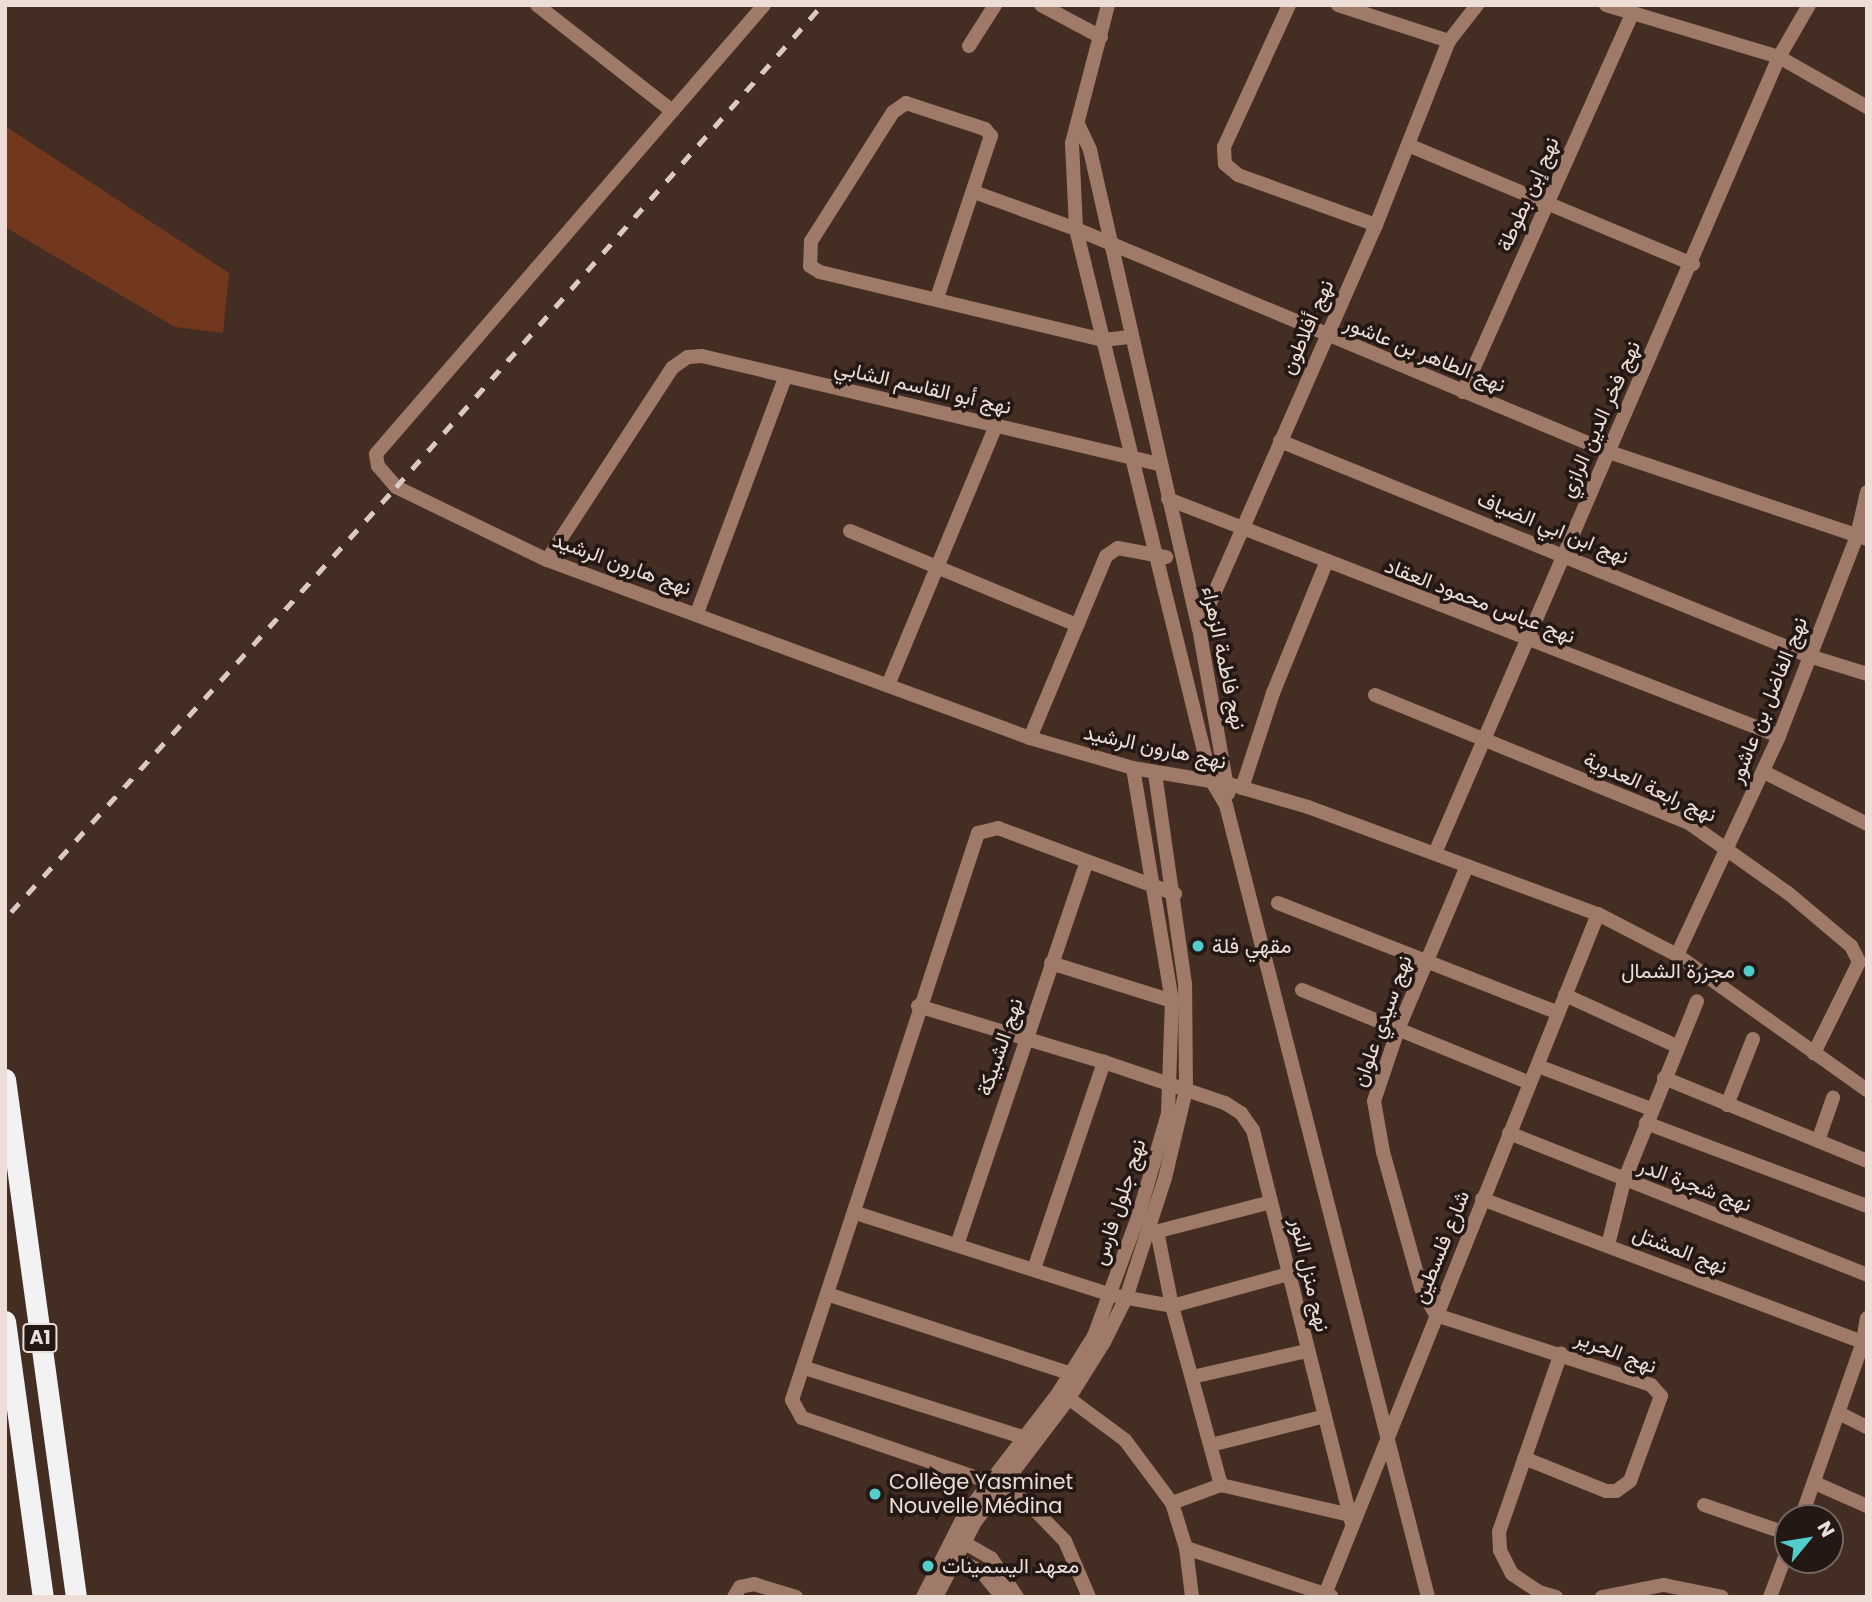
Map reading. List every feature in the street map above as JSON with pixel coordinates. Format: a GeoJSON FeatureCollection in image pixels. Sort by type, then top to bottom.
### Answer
{"type":"FeatureCollection","features":[{"type":"Feature","properties":{"kind":"highway","name":"A1"},"geometry":{"type":"LineString","coordinates":[[5,1079],[76,1597]]}},
{"type":"Feature","properties":{"kind":"highway","name":"A1"},"geometry":{"type":"LineString","coordinates":[[5,1321],[43,1597]]}},
{"type":"Feature","properties":{"kind":"highway"},"geometry":{"type":"LineString","coordinates":[[5,1377],[34,1597]]}},
{"type":"Feature","properties":{"kind":"street"},"geometry":{"type":"LineString","coordinates":[[537,5],[672,111]]}},
{"type":"Feature","properties":{"kind":"street","name":"نهج هارون الرشيد"},"geometry":{"type":"LineString","coordinates":[[764,5],[376,454],[378,467],[407,495],[547,560],[697,613],[1030,738],[1133,768],[1235,786],[1435,853],[1598,914],[1677,955],[1867,1090]]}},
{"type":"Feature","properties":{"kind":"street"},"geometry":{"type":"LineString","coordinates":[[969,46],[995,5]]}},
{"type":"Feature","properties":{"kind":"street"},"geometry":{"type":"LineString","coordinates":[[1041,5],[1101,37]]}},
{"type":"Feature","properties":{"kind":"street","name":"نهج فاطمة الزهراء"},"geometry":{"type":"LineString","coordinates":[[1108,5],[1071,157],[1076,229],[1131,458],[1159,556],[1211,780],[1226,805]]}},
{"type":"Feature","properties":{"kind":"street"},"geometry":{"type":"LineString","coordinates":[[1289,5],[1224,147],[1225,164],[1238,175],[1376,225]]}},
{"type":"Feature","properties":{"kind":"street"},"geometry":{"type":"LineString","coordinates":[[1338,5],[1449,41]]}},
{"type":"Feature","properties":{"kind":"street","name":"نهج أفلاطون"},"geometry":{"type":"LineString","coordinates":[[1199,628],[1376,225],[1449,41],[1477,5]]}},
{"type":"Feature","properties":{"kind":"street"},"geometry":{"type":"LineString","coordinates":[[1606,5],[1779,57],[1867,107]]}},
{"type":"Feature","properties":{"kind":"street","name":"نهج فخر الدين الرازي"},"geometry":{"type":"LineString","coordinates":[[1435,853],[1562,554],[1693,264],[1779,57],[1809,5]]}},
{"type":"Feature","properties":{"kind":"street","name":"نهج إبن بطوطة"},"geometry":{"type":"LineString","coordinates":[[1463,392],[1632,15]]}},
{"type":"Feature","properties":{"kind":"street"},"geometry":{"type":"LineString","coordinates":[[937,298],[991,136],[985,129],[912,103],[902,104],[811,241],[807,259],[820,272],[1083,332],[1104,340],[1129,337]]}},
{"type":"Feature","properties":{"kind":"street","name":"نهج فاطمة الزهراء"},"geometry":{"type":"LineString","coordinates":[[1078,124],[1090,150],[1129,337],[1235,786],[1226,805]]}},
{"type":"Feature","properties":{"kind":"street"},"geometry":{"type":"LineString","coordinates":[[1408,145],[1693,264]]}},
{"type":"Feature","properties":{"kind":"street","name":"نهج الطاهر بن عاشور"},"geometry":{"type":"LineString","coordinates":[[974,192],[1076,229],[1325,337],[1609,452],[1862,537]]}},
{"type":"Feature","properties":{"kind":"street"},"geometry":{"type":"LineString","coordinates":[[1083,332],[1098,318],[1124,314]]}},
{"type":"Feature","properties":{"kind":"street","name":"نهج أبو القاسم الشابي"},"geometry":{"type":"LineString","coordinates":[[547,560],[678,361],[702,356],[785,378],[1159,464]]}},
{"type":"Feature","properties":{"kind":"street"},"geometry":{"type":"LineString","coordinates":[[697,613],[785,378]]}},
{"type":"Feature","properties":{"kind":"street"},"geometry":{"type":"LineString","coordinates":[[888,685],[996,425]]}},
{"type":"Feature","properties":{"kind":"street","name":"نهج ابن ابي الضياف"},"geometry":{"type":"LineString","coordinates":[[1280,441],[1809,656],[1867,674]]}},
{"type":"Feature","properties":{"kind":"street","name":"نهج الفاضل بن عاشور"},"geometry":{"type":"LineString","coordinates":[[1677,955],[1764,772],[1809,656],[1862,537],[1867,492]]}},
{"type":"Feature","properties":{"kind":"street","name":"نهج عباس محمود العقاد"},"geometry":{"type":"LineString","coordinates":[[1168,499],[1525,641],[1779,736]]}},
{"type":"Feature","properties":{"kind":"street"},"geometry":{"type":"LineString","coordinates":[[850,531],[1077,625]]}},
{"type":"Feature","properties":{"kind":"street"},"geometry":{"type":"LineString","coordinates":[[1030,738],[1106,556],[1118,548],[1181,560]]}},
{"type":"Feature","properties":{"kind":"street"},"geometry":{"type":"LineString","coordinates":[[1235,786],[1326,563]]}},
{"type":"Feature","properties":{"kind":"street","name":"نهج رابعة العدوية"},"geometry":{"type":"LineString","coordinates":[[1375,695],[1689,823],[1728,847],[1856,953],[1857,970],[1814,1053]]}},
{"type":"Feature","properties":{"kind":"street","name":"نهج جلول فارس"},"geometry":{"type":"LineString","coordinates":[[936,1597],[963,1542],[1022,1437],[1064,1395],[1071,1374],[1119,1297],[1155,1163],[1179,1087],[1172,1001],[1156,888],[1133,768]]}},
{"type":"Feature","properties":{"kind":"street","name":"نهج جلول فارس"},"geometry":{"type":"LineString","coordinates":[[923,1597],[947,1544],[1064,1395],[1153,1232],[1179,1087],[1185,984],[1175,894],[1155,772]]}},
{"type":"Feature","properties":{"kind":"street"},"geometry":{"type":"LineString","coordinates":[[1764,772],[1867,824]]}},
{"type":"Feature","properties":{"kind":"street"},"geometry":{"type":"LineString","coordinates":[[1226,805],[1389,1434],[1428,1597]]}},
{"type":"Feature","properties":{"kind":"street"},"geometry":{"type":"LineString","coordinates":[[1089,1597],[1082,1572],[1048,1520],[995,1484],[802,1418],[792,1401],[830,1295],[918,1006],[978,834],[998,828],[1175,894]]}},
{"type":"Feature","properties":{"kind":"street","name":"نهج الشبيكة"},"geometry":{"type":"LineString","coordinates":[[957,1245],[1024,1039],[1086,863]]}},
{"type":"Feature","properties":{"kind":"street","name":"نهج سيدي علوان"},"geometry":{"type":"LineString","coordinates":[[1436,1315],[1421,1288],[1376,1123],[1378,1080],[1467,866]]}},
{"type":"Feature","properties":{"kind":"street"},"geometry":{"type":"LineString","coordinates":[[1278,903],[1558,1013]]}},
{"type":"Feature","properties":{"kind":"street","name":"شارع فلسطين"},"geometry":{"type":"LineString","coordinates":[[1327,1596],[1351,1519],[1389,1434],[1598,914]]}},
{"type":"Feature","properties":{"kind":"street"},"geometry":{"type":"LineString","coordinates":[[1051,963],[1172,1001]]}},
{"type":"Feature","properties":{"kind":"street"},"geometry":{"type":"LineString","coordinates":[[1302,990],[1399,1027],[1530,1083]]}},
{"type":"Feature","properties":{"kind":"street"},"geometry":{"type":"LineString","coordinates":[[1566,995],[1677,1046]]}},
{"type":"Feature","properties":{"kind":"street"},"geometry":{"type":"LineString","coordinates":[[1608,1245],[1624,1181],[1648,1116],[1697,1001]]}},
{"type":"Feature","properties":{"kind":"street","name":"نهج منزل النور"},"geometry":{"type":"LineString","coordinates":[[918,1006],[1104,1062],[1226,1103],[1241,1113],[1253,1130],[1322,1417],[1351,1519]]}},
{"type":"Feature","properties":{"kind":"street"},"geometry":{"type":"LineString","coordinates":[[1727,1105],[1753,1039]]}},
{"type":"Feature","properties":{"kind":"street"},"geometry":{"type":"LineString","coordinates":[[1034,1269],[1104,1062]]}},
{"type":"Feature","properties":{"kind":"street"},"geometry":{"type":"LineString","coordinates":[[1538,1066],[1648,1116],[1867,1206]]}},
{"type":"Feature","properties":{"kind":"street"},"geometry":{"type":"LineString","coordinates":[[1664,1078],[1867,1161]]}},
{"type":"Feature","properties":{"kind":"street"},"geometry":{"type":"LineString","coordinates":[[1818,1142],[1833,1098]]}},
{"type":"Feature","properties":{"kind":"street","name":"نهج شجرة الدر"},"geometry":{"type":"LineString","coordinates":[[1509,1133],[1624,1181],[1867,1275]]}},
{"type":"Feature","properties":{"kind":"street","name":"نهج المشتل"},"geometry":{"type":"LineString","coordinates":[[1482,1199],[1863,1342]]}},
{"type":"Feature","properties":{"kind":"street"},"geometry":{"type":"LineString","coordinates":[[1222,1485],[1153,1232],[1271,1202]]}},
{"type":"Feature","properties":{"kind":"street"},"geometry":{"type":"LineString","coordinates":[[856,1213],[1119,1297],[1172,1306],[1288,1274]]}},
{"type":"Feature","properties":{"kind":"street"},"geometry":{"type":"LineString","coordinates":[[830,1295],[1071,1374]]}},
{"type":"Feature","properties":{"kind":"street","name":"نهج الحرير"},"geometry":{"type":"LineString","coordinates":[[1436,1315],[1561,1353],[1651,1385],[1661,1396],[1661,1403],[1630,1481],[1616,1491],[1606,1491],[1524,1458]]}},
{"type":"Feature","properties":{"kind":"street"},"geometry":{"type":"LineString","coordinates":[[1807,1504],[1863,1342],[1867,1318]]}},
{"type":"Feature","properties":{"kind":"street"},"geometry":{"type":"LineString","coordinates":[[1192,1377],[1306,1351]]}},
{"type":"Feature","properties":{"kind":"street"},"geometry":{"type":"LineString","coordinates":[[1556,1597],[1539,1592],[1512,1574],[1500,1550],[1499,1532],[1561,1353]]}},
{"type":"Feature","properties":{"kind":"street"},"geometry":{"type":"LineString","coordinates":[[805,1368],[1022,1437]]}},
{"type":"Feature","properties":{"kind":"street"},"geometry":{"type":"LineString","coordinates":[[1064,1395],[1125,1440],[1172,1503],[1186,1548],[1192,1597]]}},
{"type":"Feature","properties":{"kind":"street"},"geometry":{"type":"LineString","coordinates":[[1839,1413],[1867,1427]]}},
{"type":"Feature","properties":{"kind":"street"},"geometry":{"type":"LineString","coordinates":[[1211,1445],[1322,1417]]}},
{"type":"Feature","properties":{"kind":"street"},"geometry":{"type":"LineString","coordinates":[[1815,1483],[1867,1506]]}},
{"type":"Feature","properties":{"kind":"street"},"geometry":{"type":"LineString","coordinates":[[1172,1503],[1222,1485],[1351,1519]]}},
{"type":"Feature","properties":{"kind":"street"},"geometry":{"type":"LineString","coordinates":[[1704,1505],[1774,1529]]}},
{"type":"Feature","properties":{"kind":"street"},"geometry":{"type":"LineString","coordinates":[[963,1542],[991,1558],[1017,1597]]}},
{"type":"Feature","properties":{"kind":"street"},"geometry":{"type":"LineString","coordinates":[[1186,1548],[1327,1596]]}},
{"type":"Feature","properties":{"kind":"street"},"geometry":{"type":"LineString","coordinates":[[954,1559],[981,1571],[1002,1597]]}},
{"type":"Feature","properties":{"kind":"street"},"geometry":{"type":"LineString","coordinates":[[1770,1597],[1779,1574]]}},
{"type":"Feature","properties":{"kind":"street"},"geometry":{"type":"LineString","coordinates":[[737,1592],[754,1584],[796,1597]]}},
{"type":"Feature","properties":{"kind":"street"},"geometry":{"type":"LineString","coordinates":[[1602,1597],[1664,1585],[1722,1597]]}},
{"type":"Feature","properties":{"kind":"shaded area"},"geometry":{"type":"Polygon","coordinates":[[[5,126],[229,273],[223,333],[175,327],[5,227],[5,126]]]}},
{"type":"Feature","properties":{"kind":"railway"},"geometry":{"type":"LineString","coordinates":[[11,912],[396,487],[822,5]]}},
{"type":"Feature","properties":{"kind":"place","name":"مقهي فلة"},"geometry":{"type":"Point","coordinates":[1198,946]}},
{"type":"Feature","properties":{"kind":"place","name":"مجزرة الشمال"},"geometry":{"type":"Point","coordinates":[1749,971]}},
{"type":"Feature","properties":{"kind":"place","name":"Collège Yasminet Nouvelle Médina"},"geometry":{"type":"Point","coordinates":[875,1494]}},
{"type":"Feature","properties":{"kind":"place","name":"معهد اليسمينات"},"geometry":{"type":"Point","coordinates":[928,1566]}}]}
